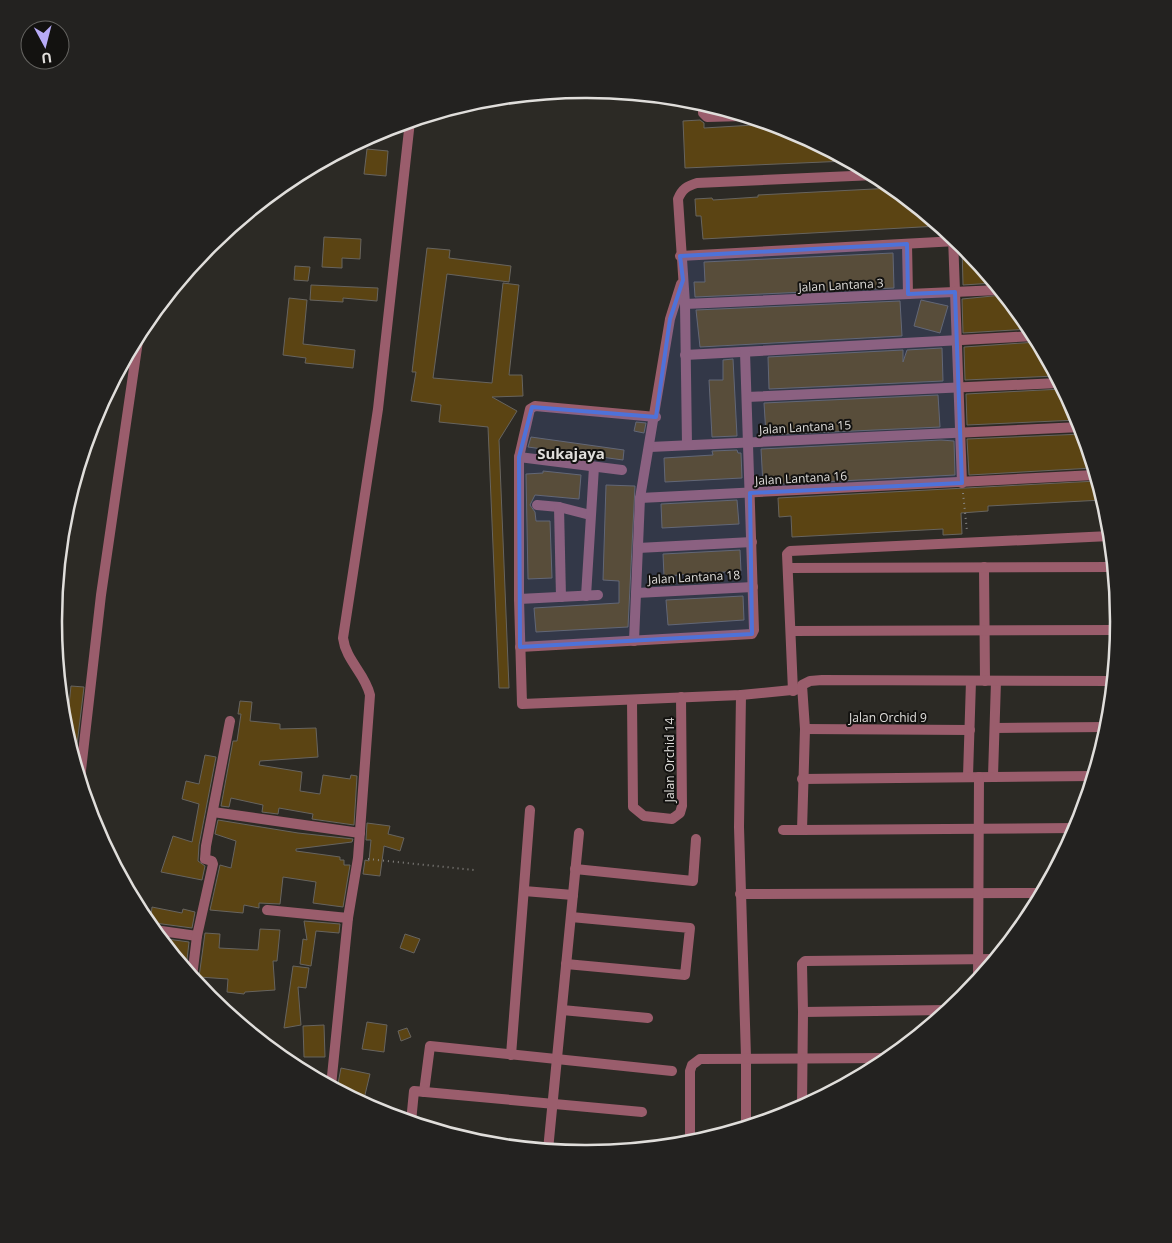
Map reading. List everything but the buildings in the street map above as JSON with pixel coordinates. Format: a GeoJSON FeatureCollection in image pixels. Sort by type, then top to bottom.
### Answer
{"type":"FeatureCollection","features":[{"type":"Feature","properties":{"kind":"street"},"geometry":{"type":"LineString","coordinates":[[703,112],[706,117],[723,117]]}},
{"type":"Feature","properties":{"kind":"street"},"geometry":{"type":"LineString","coordinates":[[332,1079],[348,918],[358,858],[370,695],[367,683],[350,660],[344,648],[343,638],[378,409],[409,129]]}},
{"type":"Feature","properties":{"kind":"street"},"geometry":{"type":"LineString","coordinates":[[687,445],[685,304],[680,256],[678,199],[687,186],[697,184],[860,176]]}},
{"type":"Feature","properties":{"kind":"street"},"geometry":{"type":"LineString","coordinates":[[680,256],[945,241]]}},
{"type":"Feature","properties":{"kind":"street"},"geometry":{"type":"LineString","coordinates":[[907,244],[908,294]]}},
{"type":"Feature","properties":{"kind":"street"},"geometry":{"type":"LineString","coordinates":[[954,249],[962,484]]}},
{"type":"Feature","properties":{"kind":"street"},"geometry":{"type":"LineString","coordinates":[[634,641],[640,498],[656,417],[670,320],[683,280]]}},
{"type":"Feature","properties":{"kind":"street","name":"Jalan Lantana 3"},"geometry":{"type":"LineString","coordinates":[[685,304],[991,290]]}},
{"type":"Feature","properties":{"kind":"street"},"geometry":{"type":"LineString","coordinates":[[685,355],[1024,336]]}},
{"type":"Feature","properties":{"kind":"street"},"geometry":{"type":"LineString","coordinates":[[520,647],[749,636],[754,630],[745,352]]}},
{"type":"Feature","properties":{"kind":"street"},"geometry":{"type":"LineString","coordinates":[[82,763],[101,595],[136,355]]}},
{"type":"Feature","properties":{"kind":"street"},"geometry":{"type":"LineString","coordinates":[[747,397],[1052,383]]}},
{"type":"Feature","properties":{"kind":"street"},"geometry":{"type":"LineString","coordinates":[[656,417],[535,406],[530,409],[518,457],[520,647],[522,702],[525,705],[740,695],[798,690],[810,680],[1106,681]]}},
{"type":"Feature","properties":{"kind":"street","name":"Jalan Lantana 15"},"geometry":{"type":"LineString","coordinates":[[650,447],[1072,427]]}},
{"type":"Feature","properties":{"kind":"street"},"geometry":{"type":"LineString","coordinates":[[518,457],[622,470]]}},
{"type":"Feature","properties":{"kind":"street"},"geometry":{"type":"LineString","coordinates":[[586,596],[594,466]]}},
{"type":"Feature","properties":{"kind":"street","name":"Jalan Lantana 16"},"geometry":{"type":"LineString","coordinates":[[640,498],[962,484],[1089,476]]}},
{"type":"Feature","properties":{"kind":"street"},"geometry":{"type":"LineString","coordinates":[[537,505],[559,506],[590,515]]}},
{"type":"Feature","properties":{"kind":"street"},"geometry":{"type":"LineString","coordinates":[[559,506],[561,597]]}},
{"type":"Feature","properties":{"kind":"street"},"geometry":{"type":"LineString","coordinates":[[802,830],[802,779],[805,729],[791,631],[787,554],[793,550],[968,544],[1102,536]]}},
{"type":"Feature","properties":{"kind":"street"},"geometry":{"type":"LineString","coordinates":[[638,548],[752,542]]}},
{"type":"Feature","properties":{"kind":"street"},"geometry":{"type":"LineString","coordinates":[[984,567],[985,681]]}},
{"type":"Feature","properties":{"kind":"street"},"geometry":{"type":"LineString","coordinates":[[788,568],[1106,567]]}},
{"type":"Feature","properties":{"kind":"street","name":"Jalan Lantana 18"},"geometry":{"type":"LineString","coordinates":[[636,593],[753,587]]}},
{"type":"Feature","properties":{"kind":"street"},"geometry":{"type":"LineString","coordinates":[[519,599],[598,595]]}},
{"type":"Feature","properties":{"kind":"street"},"geometry":{"type":"LineString","coordinates":[[791,631],[1110,630]]}},
{"type":"Feature","properties":{"kind":"street"},"geometry":{"type":"LineString","coordinates":[[971,681],[970,730],[979,827],[979,969]]}},
{"type":"Feature","properties":{"kind":"street"},"geometry":{"type":"LineString","coordinates":[[993,776],[996,682]]}},
{"type":"Feature","properties":{"kind":"street"},"geometry":{"type":"LineString","coordinates":[[740,695],[740,894],[746,1057],[746,1119]]}},
{"type":"Feature","properties":{"kind":"street","name":"Jalan Orchid 14"},"geometry":{"type":"LineString","coordinates":[[632,700],[633,807],[644,816],[672,819],[680,813],[682,806],[681,697]]}},
{"type":"Feature","properties":{"kind":"street"},"geometry":{"type":"LineString","coordinates":[[193,968],[197,936],[213,864],[204,858],[230,721]]}},
{"type":"Feature","properties":{"kind":"street"},"geometry":{"type":"LineString","coordinates":[[994,728],[1098,727]]}},
{"type":"Feature","properties":{"kind":"street","name":"Jalan Orchid 9"},"geometry":{"type":"LineString","coordinates":[[805,729],[970,730]]}},
{"type":"Feature","properties":{"kind":"street"},"geometry":{"type":"LineString","coordinates":[[802,779],[1086,776]]}},
{"type":"Feature","properties":{"kind":"street"},"geometry":{"type":"LineString","coordinates":[[511,1055],[530,810]]}},
{"type":"Feature","properties":{"kind":"street"},"geometry":{"type":"LineString","coordinates":[[213,812],[360,833]]}},
{"type":"Feature","properties":{"kind":"street"},"geometry":{"type":"LineString","coordinates":[[783,830],[979,827],[1067,828]]}},
{"type":"Feature","properties":{"kind":"street"},"geometry":{"type":"LineString","coordinates":[[549,1144],[579,833]]}},
{"type":"Feature","properties":{"kind":"street"},"geometry":{"type":"LineString","coordinates":[[575,869],[694,881],[696,839]]}},
{"type":"Feature","properties":{"kind":"street"},"geometry":{"type":"LineString","coordinates":[[524,891],[572,895]]}},
{"type":"Feature","properties":{"kind":"street"},"geometry":{"type":"LineString","coordinates":[[740,894],[1033,893]]}},
{"type":"Feature","properties":{"kind":"street"},"geometry":{"type":"LineString","coordinates":[[267,910],[348,918]]}},
{"type":"Feature","properties":{"kind":"street"},"geometry":{"type":"LineString","coordinates":[[566,964],[685,975],[690,928],[570,917]]}},
{"type":"Feature","properties":{"kind":"street"},"geometry":{"type":"LineString","coordinates":[[165,932],[197,936]]}},
{"type":"Feature","properties":{"kind":"street"},"geometry":{"type":"LineString","coordinates":[[804,1097],[801,972],[804,961],[986,960]]}},
{"type":"Feature","properties":{"kind":"street"},"geometry":{"type":"LineString","coordinates":[[562,1010],[648,1018]]}},
{"type":"Feature","properties":{"kind":"street"},"geometry":{"type":"LineString","coordinates":[[803,1012],[936,1010]]}},
{"type":"Feature","properties":{"kind":"street"},"geometry":{"type":"LineString","coordinates":[[424,1092],[430,1046],[672,1071]]}},
{"type":"Feature","properties":{"kind":"street"},"geometry":{"type":"LineString","coordinates":[[690,1135],[690,1071],[692,1065],[700,1059],[746,1057],[875,1058]]}},
{"type":"Feature","properties":{"kind":"street"},"geometry":{"type":"LineString","coordinates":[[412,1115],[414,1091],[642,1112]]}},
{"type":"Feature","properties":{"kind":"path"},"geometry":{"type":"LineString","coordinates":[[962,484],[968,544]]}},
{"type":"Feature","properties":{"kind":"path"},"geometry":{"type":"LineString","coordinates":[[358,858],[474,870]]}},
{"type":"Feature","properties":{"kind":"highlighted area"},"geometry":{"type":"Polygon","coordinates":[[[907,244],[908,294],[955,292],[962,483],[750,493],[752,634],[520,647],[519,457],[532,407],[656,417],[670,319],[683,280],[680,256],[907,244]]]}},
{"type":"Feature","properties":{"kind":"district","name":"Sukajaya"},"geometry":{"type":"Point","coordinates":[571,453]}}]}
